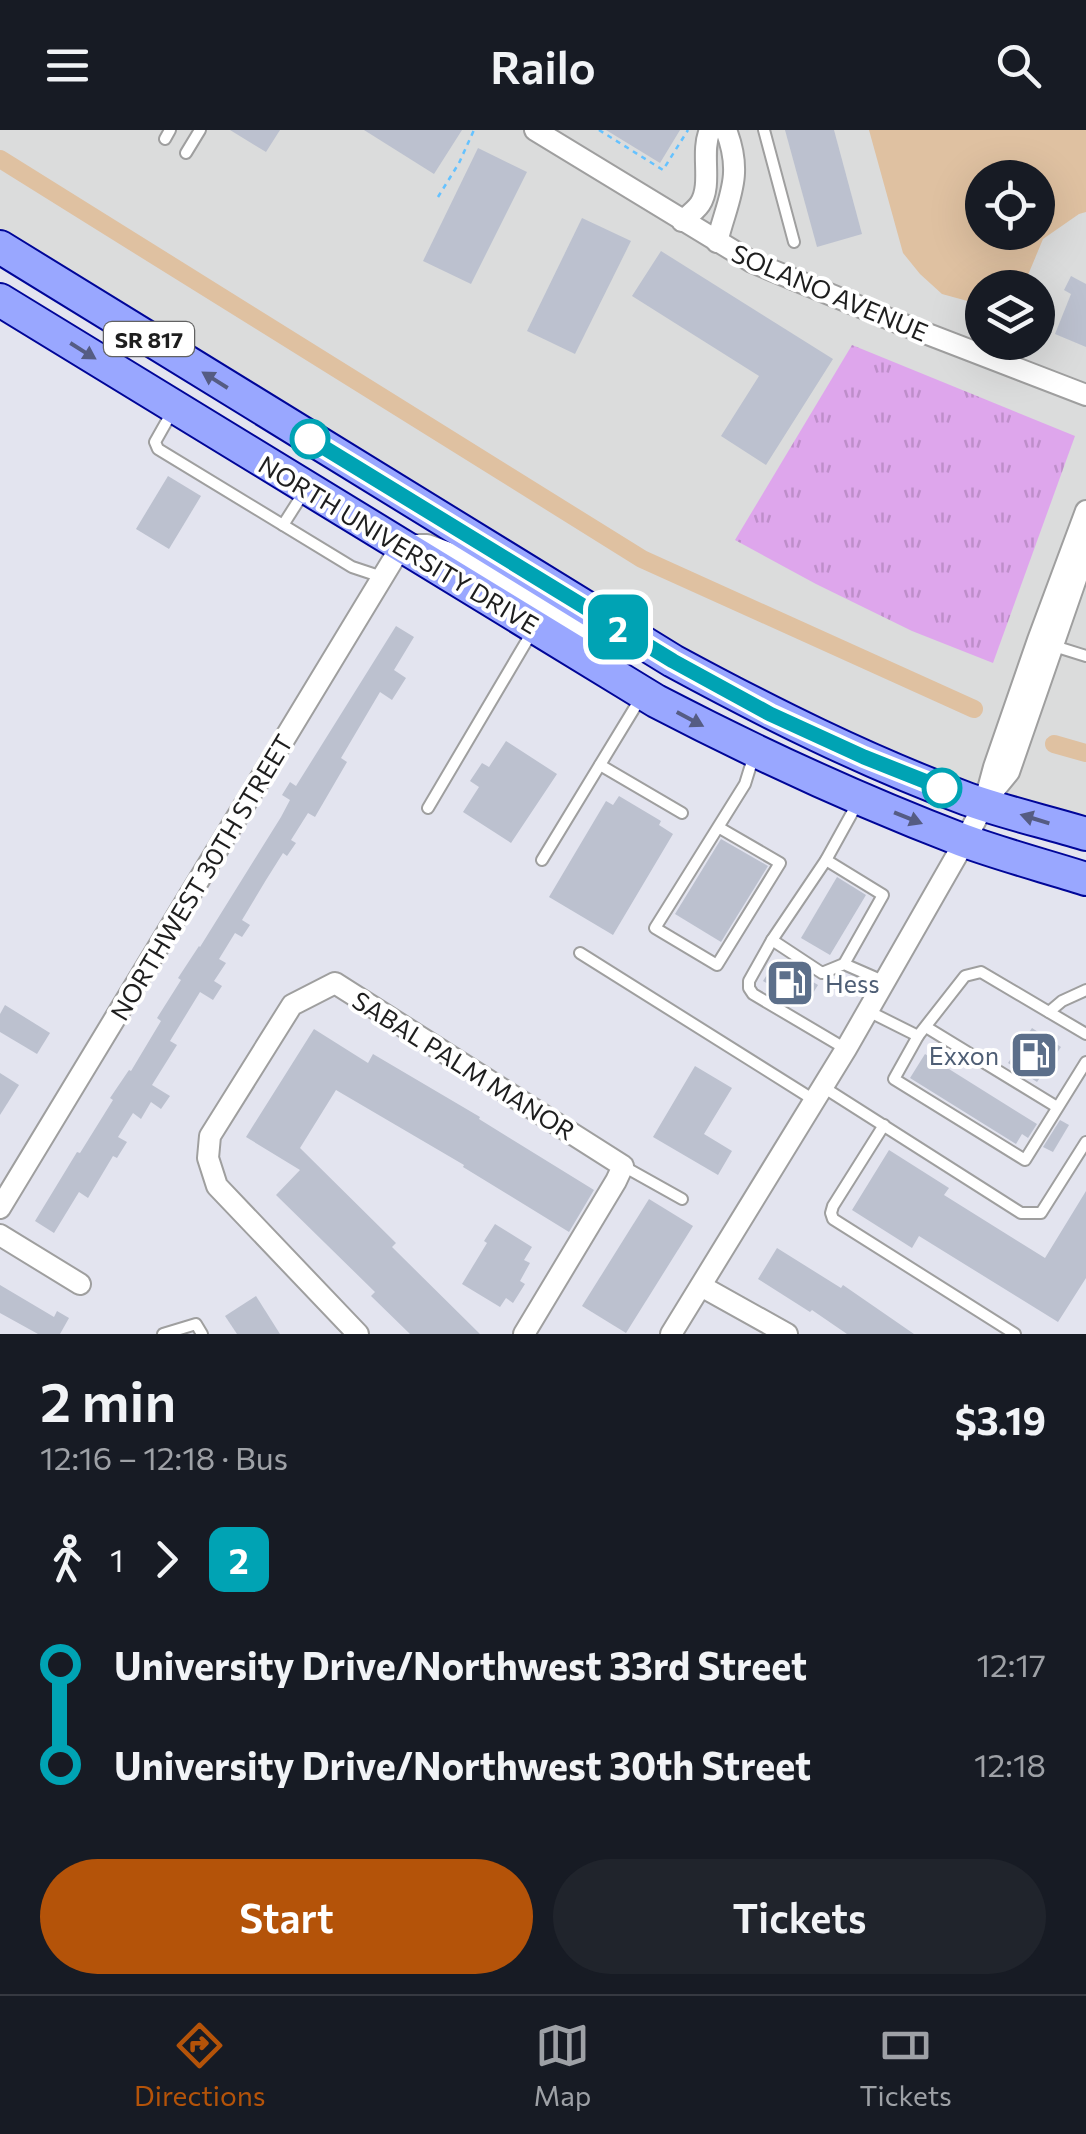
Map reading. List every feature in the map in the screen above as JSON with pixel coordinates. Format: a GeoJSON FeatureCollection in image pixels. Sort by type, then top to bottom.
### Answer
{"type":"FeatureCollection","features":[{"type":"Feature","properties":{"kind":"main road","name":"NORTH UNIVERSITY DRIVE"},"geometry":{"type":"LineString","coordinates":[[0,247],[655,650],[770,714],[984,804],[1086,834]]}},
{"type":"Feature","properties":{"kind":"main road","name":"NORTH UNIVERSITY DRIVE"},"geometry":{"type":"LineString","coordinates":[[0,300],[644,694],[754,752],[860,799],[965,841],[1086,879]]}},
{"type":"Feature","properties":{"kind":"main road"},"geometry":{"type":"LineString","coordinates":[[140,386],[172,389],[211,407],[358,496],[384,503],[403,496]]}},
{"type":"Feature","properties":{"kind":"street","name":"SOLANO AVENUE"},"geometry":{"type":"LineString","coordinates":[[536,130],[752,262],[899,324],[1086,394]]}},
{"type":"Feature","properties":{"kind":"street"},"geometry":{"type":"LineString","coordinates":[[682,221],[700,205],[706,191],[704,157],[710,130]]}},
{"type":"Feature","properties":{"kind":"street"},"geometry":{"type":"LineString","coordinates":[[717,242],[734,188],[734,153],[726,130]]}},
{"type":"Feature","properties":{"kind":"street"},"geometry":{"type":"LineString","coordinates":[[705,175],[734,173]]}},
{"type":"Feature","properties":{"kind":"street"},"geometry":{"type":"LineString","coordinates":[[984,804],[1031,658],[1086,511]]}},
{"type":"Feature","properties":{"kind":"street"},"geometry":{"type":"LineString","coordinates":[[402,545],[427,545],[468,560],[611,646],[655,650]]}},
{"type":"Feature","properties":{"kind":"street","name":"NORTHWEST 30TH STREET"},"geometry":{"type":"LineString","coordinates":[[0,1208],[402,545]]}},
{"type":"Feature","properties":{"kind":"street"},"geometry":{"type":"LineString","coordinates":[[671,1334],[846,1050],[984,804],[1009,772],[1086,550]]}},
{"type":"Feature","properties":{"kind":"street","name":"SABAL PALM MANOR"},"geometry":{"type":"LineString","coordinates":[[358,1334],[217,1186],[208,1158],[210,1136],[292,1004],[334,983],[624,1166]]}},
{"type":"Feature","properties":{"kind":"street"},"geometry":{"type":"LineString","coordinates":[[534,1331],[624,1166]]}},
{"type":"Feature","properties":{"kind":"street"},"geometry":{"type":"LineString","coordinates":[[0,1235],[80,1284]]}},
{"type":"Feature","properties":{"kind":"street"},"geometry":{"type":"LineString","coordinates":[[700,1286],[787,1334]]}},
{"type":"Feature","properties":{"kind":"lane"},"geometry":{"type":"LineString","coordinates":[[186,152],[200,130]]}},
{"type":"Feature","properties":{"kind":"lane"},"geometry":{"type":"LineString","coordinates":[[764,130],[794,242]]}},
{"type":"Feature","properties":{"kind":"lane"},"geometry":{"type":"LineString","coordinates":[[175,407],[155,442],[158,450],[352,566],[382,578]]}},
{"type":"Feature","properties":{"kind":"lane"},"geometry":{"type":"LineString","coordinates":[[284,525],[306,487]]}},
{"type":"Feature","properties":{"kind":"lane"},"geometry":{"type":"LineString","coordinates":[[428,808],[535,627]]}},
{"type":"Feature","properties":{"kind":"lane"},"geometry":{"type":"LineString","coordinates":[[1052,645],[1086,656]]}},
{"type":"Feature","properties":{"kind":"lane"},"geometry":{"type":"LineString","coordinates":[[542,860],[644,694]]}},
{"type":"Feature","properties":{"kind":"lane"},"geometry":{"type":"LineString","coordinates":[[718,826],[780,863],[717,965],[655,928],[718,826],[745,784],[754,752]]}},
{"type":"Feature","properties":{"kind":"lane"},"geometry":{"type":"LineString","coordinates":[[600,765],[682,814]]}},
{"type":"Feature","properties":{"kind":"lane"},"geometry":{"type":"LineString","coordinates":[[846,1050],[753,994],[749,981],[860,799]]}},
{"type":"Feature","properties":{"kind":"lane"},"geometry":{"type":"LineString","coordinates":[[772,940],[822,973],[844,964],[882,895],[826,860]]}},
{"type":"Feature","properties":{"kind":"lane"},"geometry":{"type":"LineString","coordinates":[[580,953],[819,1094],[884,1125],[1021,1213],[1041,1213],[1086,1142]]}},
{"type":"Feature","properties":{"kind":"lane"},"geometry":{"type":"LineString","coordinates":[[844,964],[885,982]]}},
{"type":"Feature","properties":{"kind":"lane"},"geometry":{"type":"LineString","coordinates":[[1086,1034],[981,972],[965,976],[922,1032],[894,1079],[1024,1160],[1086,1062]]}},
{"type":"Feature","properties":{"kind":"lane"},"geometry":{"type":"LineString","coordinates":[[1049,1012],[1062,1000],[1086,990]]}},
{"type":"Feature","properties":{"kind":"lane"},"geometry":{"type":"LineString","coordinates":[[868,1011],[922,1032],[1057,1107]]}},
{"type":"Feature","properties":{"kind":"lane"},"geometry":{"type":"LineString","coordinates":[[884,1125],[833,1206],[833,1218],[1015,1334]]}},
{"type":"Feature","properties":{"kind":"lane"},"geometry":{"type":"LineString","coordinates":[[624,1166],[682,1199]]}},
{"type":"Feature","properties":{"kind":"lane"},"geometry":{"type":"LineString","coordinates":[[162,1334],[196,1324],[202,1334]]}},
{"type":"Feature","properties":{"kind":"path"},"geometry":{"type":"LineString","coordinates":[[438,197],[474,130]]}},
{"type":"Feature","properties":{"kind":"path"},"geometry":{"type":"LineString","coordinates":[[599,130],[663,170],[688,130]]}},
{"type":"Feature","properties":{"kind":"shaded area"},"geometry":{"type":"Polygon","coordinates":[[[0,130],[1086,130],[1086,831],[864,757],[0,247],[0,130]]]}},
{"type":"Feature","properties":{"kind":"shaded area"},"geometry":{"type":"Polygon","coordinates":[[[869,130],[1086,130],[1086,212],[1055,231],[1055,160],[965,160],[965,250],[1038,250],[1030,270],[965,270],[965,300],[942,294],[903,253],[869,130]]]}},
{"type":"Feature","properties":{"kind":"green space"},"geometry":{"type":"Polygon","coordinates":[[[852,345],[1075,436],[993,663],[912,631],[735,540],[852,345]]]}},
{"type":"Feature","properties":{"kind":"building"},"geometry":{"type":"Polygon","coordinates":[[[230,130],[280,130],[266,152],[230,130]]]}},
{"type":"Feature","properties":{"kind":"building"},"geometry":{"type":"Polygon","coordinates":[[[364,130],[462,130],[434,174],[364,130]]]}},
{"type":"Feature","properties":{"kind":"building"},"geometry":{"type":"Polygon","coordinates":[[[606,130],[680,130],[660,163],[606,130]]]}},
{"type":"Feature","properties":{"kind":"building"},"geometry":{"type":"Polygon","coordinates":[[[785,130],[834,130],[862,234],[817,247],[785,130]]]}},
{"type":"Feature","properties":{"kind":"building"},"geometry":{"type":"Polygon","coordinates":[[[478,148],[527,172],[471,284],[423,261],[478,148]]]}},
{"type":"Feature","properties":{"kind":"building"},"geometry":{"type":"Polygon","coordinates":[[[582,218],[631,241],[575,354],[527,331],[582,218]]]}},
{"type":"Feature","properties":{"kind":"building"},"geometry":{"type":"Polygon","coordinates":[[[661,251],[833,359],[766,465],[721,436],[759,376],[632,296],[661,251]]]}},
{"type":"Feature","properties":{"kind":"building"},"geometry":{"type":"Polygon","coordinates":[[[1071,276],[1086,284],[1086,347],[1055,334],[1071,294],[1064,290],[1071,276]]]}},
{"type":"Feature","properties":{"kind":"building"},"geometry":{"type":"Polygon","coordinates":[[[168,476],[201,496],[169,549],[136,529],[168,476]]]}},
{"type":"Feature","properties":{"kind":"building"},"geometry":{"type":"Polygon","coordinates":[[[396,626],[414,637],[394,670],[406,678],[392,700],[380,692],[341,758],[347,762],[315,817],[308,813],[291,840],[296,843],[287,856],[283,853],[242,920],[250,925],[242,937],[235,933],[219,959],[226,963],[214,981],[222,986],[213,1000],[200,992],[170,1041],[177,1045],[152,1085],[170,1096],[161,1109],[151,1102],[141,1119],[133,1113],[118,1137],[127,1142],[117,1158],[113,1156],[88,1198],[79,1192],[54,1233],[35,1221],[161,1021],[157,1018],[181,980],[178,978],[281,817],[290,800],[282,795],[290,782],[296,786],[396,626]]]}},
{"type":"Feature","properties":{"kind":"building"},"geometry":{"type":"Polygon","coordinates":[[[506,741],[557,774],[511,843],[463,812],[479,787],[470,781],[482,763],[489,767],[506,741]]]}},
{"type":"Feature","properties":{"kind":"building"},"geometry":{"type":"Polygon","coordinates":[[[619,796],[661,821],[659,825],[673,834],[613,935],[549,897],[606,801],[613,805],[619,796]]]}},
{"type":"Feature","properties":{"kind":"building"},"geometry":{"type":"Polygon","coordinates":[[[721,839],[768,866],[721,942],[675,914],[721,839]]]}},
{"type":"Feature","properties":{"kind":"building"},"geometry":{"type":"Polygon","coordinates":[[[837,877],[866,895],[830,955],[801,938],[837,877]]]}},
{"type":"Feature","properties":{"kind":"building","name":"Hess"},"geometry":{"type":"Polygon","coordinates":[[[776,960],[818,985],[805,1006],[763,981],[776,960]]]}},
{"type":"Feature","properties":{"kind":"building"},"geometry":{"type":"Polygon","coordinates":[[[5,1005],[50,1033],[37,1054],[0,1032],[0,1014],[5,1005]]]}},
{"type":"Feature","properties":{"kind":"building","name":"Exxon"},"geometry":{"type":"Polygon","coordinates":[[[1032,1028],[1061,1047],[1037,1082],[1008,1063],[1032,1028]]]}},
{"type":"Feature","properties":{"kind":"building"},"geometry":{"type":"Polygon","coordinates":[[[314,1029],[368,1063],[373,1054],[594,1190],[569,1232],[336,1090],[300,1148],[480,1334],[410,1334],[371,1296],[375,1292],[276,1195],[300,1170],[246,1137],[314,1029]]]}},
{"type":"Feature","properties":{"kind":"building"},"geometry":{"type":"Polygon","coordinates":[[[925,1054],[1037,1124],[1028,1138],[1022,1134],[1016,1144],[910,1078],[925,1054]]]}},
{"type":"Feature","properties":{"kind":"building"},"geometry":{"type":"Polygon","coordinates":[[[695,1066],[732,1088],[704,1134],[732,1151],[718,1175],[653,1137],[695,1066]]]}},
{"type":"Feature","properties":{"kind":"building"},"geometry":{"type":"Polygon","coordinates":[[[0,1073],[19,1085],[0,1115],[0,1073]]]}},
{"type":"Feature","properties":{"kind":"building"},"geometry":{"type":"Polygon","coordinates":[[[1060,1120],[1069,1125],[1053,1152],[1043,1147],[1060,1120]]]}},
{"type":"Feature","properties":{"kind":"building"},"geometry":{"type":"Polygon","coordinates":[[[889,1150],[949,1188],[944,1195],[1045,1258],[1086,1191],[1086,1278],[1058,1322],[919,1236],[912,1248],[852,1210],[889,1150]]]}},
{"type":"Feature","properties":{"kind":"building"},"geometry":{"type":"Polygon","coordinates":[[[649,1199],[693,1226],[626,1333],[582,1306],[649,1199]]]}},
{"type":"Feature","properties":{"kind":"building"},"geometry":{"type":"Polygon","coordinates":[[[495,1224],[532,1247],[524,1260],[530,1263],[520,1281],[525,1284],[513,1303],[506,1298],[500,1307],[462,1284],[495,1224]]]}},
{"type":"Feature","properties":{"kind":"building"},"geometry":{"type":"Polygon","coordinates":[[[777,1248],[841,1288],[843,1285],[914,1334],[847,1334],[810,1312],[758,1279],[777,1248]]]}},
{"type":"Feature","properties":{"kind":"building"},"geometry":{"type":"Polygon","coordinates":[[[0,1285],[54,1317],[57,1311],[69,1318],[60,1334],[38,1334],[0,1313],[0,1285]]]}},
{"type":"Feature","properties":{"kind":"building"},"geometry":{"type":"Polygon","coordinates":[[[256,1296],[280,1334],[237,1334],[225,1316],[256,1296]]]}},
{"type":"Feature","properties":{"kind":"waterway"},"geometry":{"type":"LineString","coordinates":[[0,159],[642,559],[974,709]]}},
{"type":"Feature","properties":{"kind":"waterway"},"geometry":{"type":"LineString","coordinates":[[1054,744],[1086,753]]}},
{"type":"Feature","properties":{"kind":"bus line","name":"2"},"geometry":{"type":"LineString","coordinates":[[310,439],[673,661],[770,714],[942,788]]}},
{"type":"Feature","properties":{"kind":"place","name":"Hess"},"geometry":{"type":"Point","coordinates":[790,983]}},
{"type":"Feature","properties":{"kind":"place","name":"Exxon"},"geometry":{"type":"Point","coordinates":[1034,1055]}}]}
